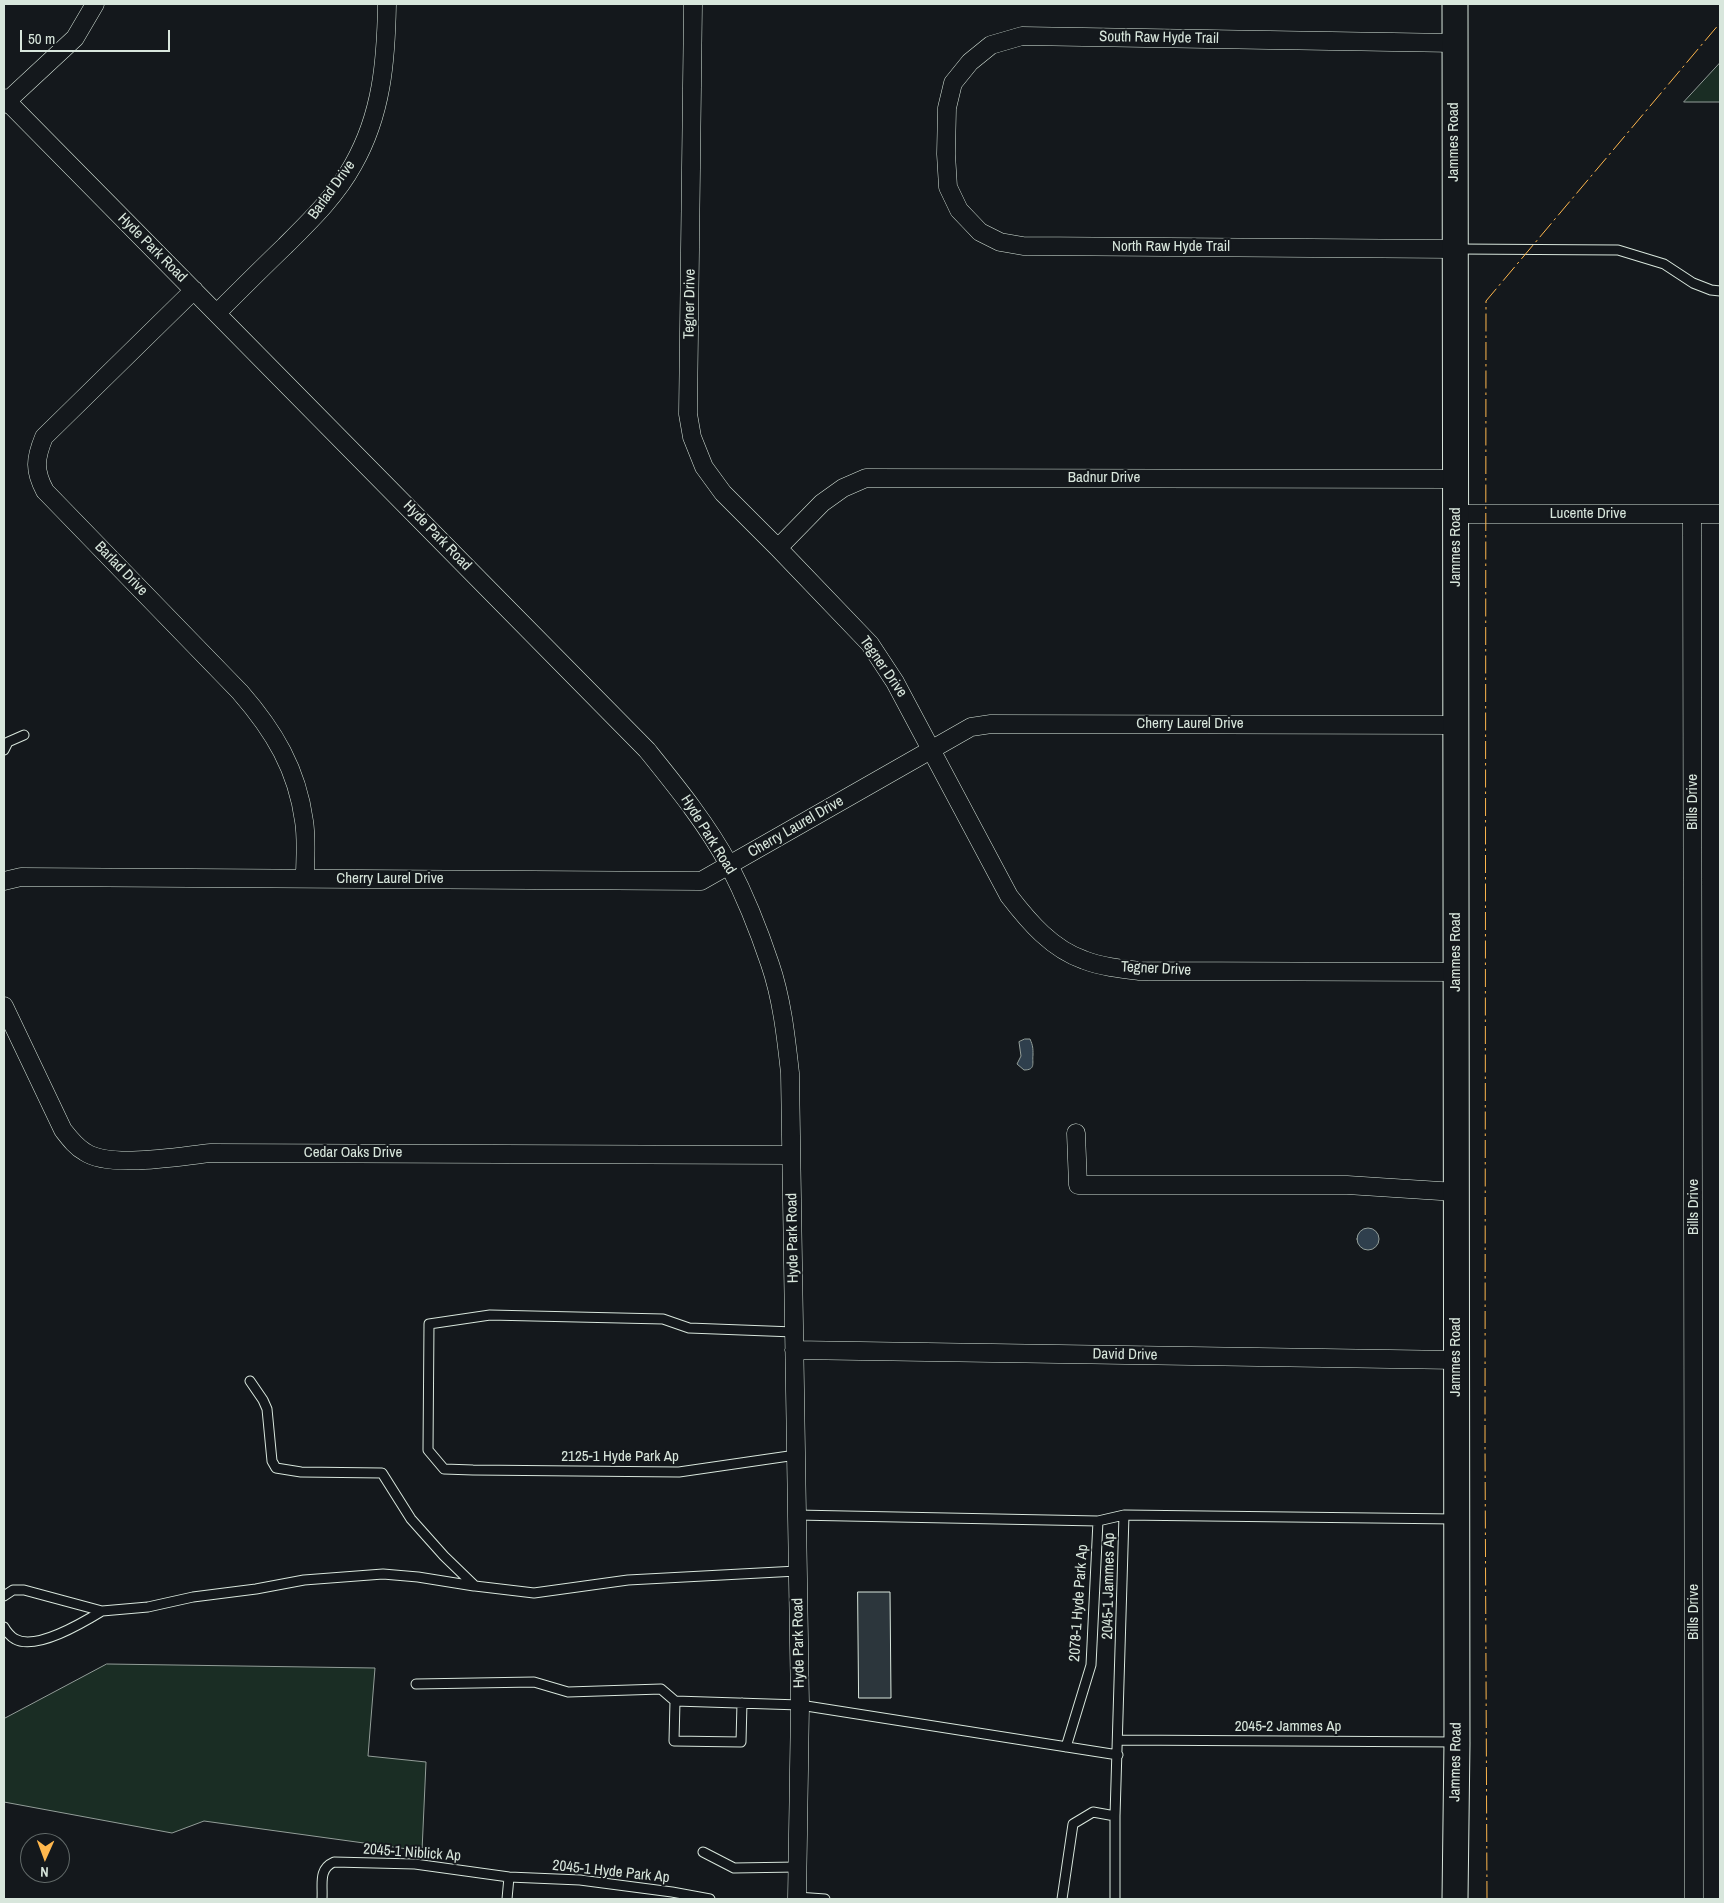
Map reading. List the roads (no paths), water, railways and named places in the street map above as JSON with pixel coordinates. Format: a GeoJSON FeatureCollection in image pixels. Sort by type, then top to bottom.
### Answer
{"type":"FeatureCollection","features":[{"type":"Feature","properties":{"kind":"street"},"geometry":{"type":"LineString","coordinates":[[5,101],[75,38],[96,4]]}},
{"type":"Feature","properties":{"kind":"street","name":"Barlad Drive"},"geometry":{"type":"LineString","coordinates":[[217,312],[312,219],[331,197],[353,166],[369,132],[380,90],[386,51],[387,4]]}},
{"type":"Feature","properties":{"kind":"street","name":"Tegner Drive"},"geometry":{"type":"LineString","coordinates":[[693,4],[688,414],[692,437],[704,467],[723,492],[870,644],[895,682],[932,749],[1009,896],[1028,921],[1053,944],[1083,960],[1140,971],[1456,972]]}},
{"type":"Feature","properties":{"kind":"street","name":"Jammes Road"},"geometry":{"type":"LineString","coordinates":[[1455,4],[1457,1742],[1455,1899]]}},
{"type":"Feature","properties":{"kind":"street","name":"South Raw Hyde Trail"},"geometry":{"type":"LineString","coordinates":[[946,154],[947,108],[953,83],[970,62],[992,45],[1022,36],[1454,43]]}},
{"type":"Feature","properties":{"kind":"street","name":"Hyde Park Road"},"geometry":{"type":"LineString","coordinates":[[5,101],[217,312],[647,750],[682,794],[729,865],[752,916],[771,965],[783,1019],[790,1073],[800,1705],[797,1898]]}},
{"type":"Feature","properties":{"kind":"street","name":"North Raw Hyde Trail"},"geometry":{"type":"LineString","coordinates":[[946,154],[948,187],[959,210],[980,232],[1000,242],[1024,246],[1454,249]]}},
{"type":"Feature","properties":{"kind":"street","name":"Barlad Drive"},"geometry":{"type":"LineString","coordinates":[[194,290],[44,437],[37,454],[37,475],[45,491],[262,717],[283,751],[296,782],[304,822],[305,878]]}},
{"type":"Feature","properties":{"kind":"street","name":"Badnur Drive"},"geometry":{"type":"LineString","coordinates":[[778,548],[822,503],[843,488],[866,478],[1455,478]]}},
{"type":"Feature","properties":{"kind":"street","name":"Lucente Drive"},"geometry":{"type":"LineString","coordinates":[[1456,514],[1720,514]]}},
{"type":"Feature","properties":{"kind":"street","name":"Bills Drive"},"geometry":{"type":"LineString","coordinates":[[1692,514],[1694,1899]]}},
{"type":"Feature","properties":{"kind":"street","name":"Cherry Laurel Drive"},"geometry":{"type":"LineString","coordinates":[[4,881],[21,877],[701,881],[971,727],[991,724],[1456,725]]}},
{"type":"Feature","properties":{"kind":"street","name":"Cedar Oaks Drive"},"geometry":{"type":"LineString","coordinates":[[4,1006],[64,1130],[73,1143],[86,1154],[104,1159],[124,1161],[211,1153],[791,1155]]}},
{"type":"Feature","properties":{"kind":"street"},"geometry":{"type":"LineString","coordinates":[[1076,1133],[1078,1184],[1347,1185],[1456,1192]]}},
{"type":"Feature","properties":{"kind":"street","name":"David Drive"},"geometry":{"type":"LineString","coordinates":[[794,1350],[1456,1360]]}},
{"type":"Feature","properties":{"kind":"lane"},"geometry":{"type":"LineString","coordinates":[[1454,249],[1618,250],[1664,264],[1693,283],[1711,290],[1720,291]]}},
{"type":"Feature","properties":{"kind":"lane"},"geometry":{"type":"LineString","coordinates":[[4,750],[8,742],[24,735]]}},
{"type":"Feature","properties":{"kind":"lane","name":"2125-1 Hyde Park Ap"},"geometry":{"type":"LineString","coordinates":[[794,1332],[689,1328],[664,1319],[490,1315],[429,1324],[428,1450],[444,1469],[679,1472],[796,1455]]}},
{"type":"Feature","properties":{"kind":"lane"},"geometry":{"type":"LineString","coordinates":[[250,1381],[267,1409],[272,1461],[276,1468],[301,1472],[382,1473],[411,1519],[444,1556],[475,1586]]}},
{"type":"Feature","properties":{"kind":"lane"},"geometry":{"type":"LineString","coordinates":[[796,1515],[1098,1521],[1124,1515]]}},
{"type":"Feature","properties":{"kind":"lane","name":"2045-1 Jammes Ap"},"geometry":{"type":"LineString","coordinates":[[1114,1899],[1124,1515],[1456,1519]]}},
{"type":"Feature","properties":{"kind":"lane","name":"2078-1 Hyde Park Ap"},"geometry":{"type":"LineString","coordinates":[[1066,1747],[1090,1665],[1098,1521]]}},
{"type":"Feature","properties":{"kind":"lane"},"geometry":{"type":"LineString","coordinates":[[4,1596],[13,1590],[24,1590],[102,1610],[148,1608],[193,1597],[256,1589],[304,1580],[383,1574],[534,1593],[628,1580],[797,1571]]}},
{"type":"Feature","properties":{"kind":"lane"},"geometry":{"type":"LineString","coordinates":[[4,1627],[14,1639],[25,1641],[37,1640],[78,1625],[102,1610]]}},
{"type":"Feature","properties":{"kind":"lane"},"geometry":{"type":"LineString","coordinates":[[416,1684],[534,1682],[568,1692],[661,1689],[675,1701],[800,1705],[1118,1755]]}},
{"type":"Feature","properties":{"kind":"lane"},"geometry":{"type":"LineString","coordinates":[[675,1701],[674,1741],[740,1742],[742,1703]]}},
{"type":"Feature","properties":{"kind":"lane","name":"2045-2 Jammes Ap"},"geometry":{"type":"LineString","coordinates":[[1118,1740],[1457,1742]]}},
{"type":"Feature","properties":{"kind":"lane"},"geometry":{"type":"LineString","coordinates":[[1062,1899],[1073,1824],[1094,1812],[1115,1816]]}},
{"type":"Feature","properties":{"kind":"lane"},"geometry":{"type":"LineString","coordinates":[[704,1852],[734,1868],[797,1867]]}},
{"type":"Feature","properties":{"kind":"lane","name":"2045-1 Niblick Ap"},"geometry":{"type":"LineString","coordinates":[[322,1899],[323,1872],[326,1865],[334,1862],[415,1864],[509,1876]]}},
{"type":"Feature","properties":{"kind":"lane"},"geometry":{"type":"LineString","coordinates":[[507,1899],[509,1876]]}},
{"type":"Feature","properties":{"kind":"lane","name":"2045-1 Hyde Park Ap"},"geometry":{"type":"LineString","coordinates":[[509,1876],[580,1880],[710,1899]]}},
{"type":"Feature","properties":{"kind":"lane"},"geometry":{"type":"LineString","coordinates":[[797,1898],[825,1899]]}},
{"type":"Feature","properties":{"kind":"water"},"geometry":{"type":"Polygon","coordinates":[[[1030,1039],[1033,1051],[1032,1067],[1028,1070],[1024,1070],[1017,1064],[1021,1056],[1019,1042],[1030,1039]]]}},
{"type":"Feature","properties":{"kind":"water"},"geometry":{"type":"Polygon","coordinates":[[[1368,1228],[1376,1231],[1379,1239],[1376,1247],[1368,1250],[1360,1247],[1357,1239],[1360,1231],[1368,1228]]]}}]}
